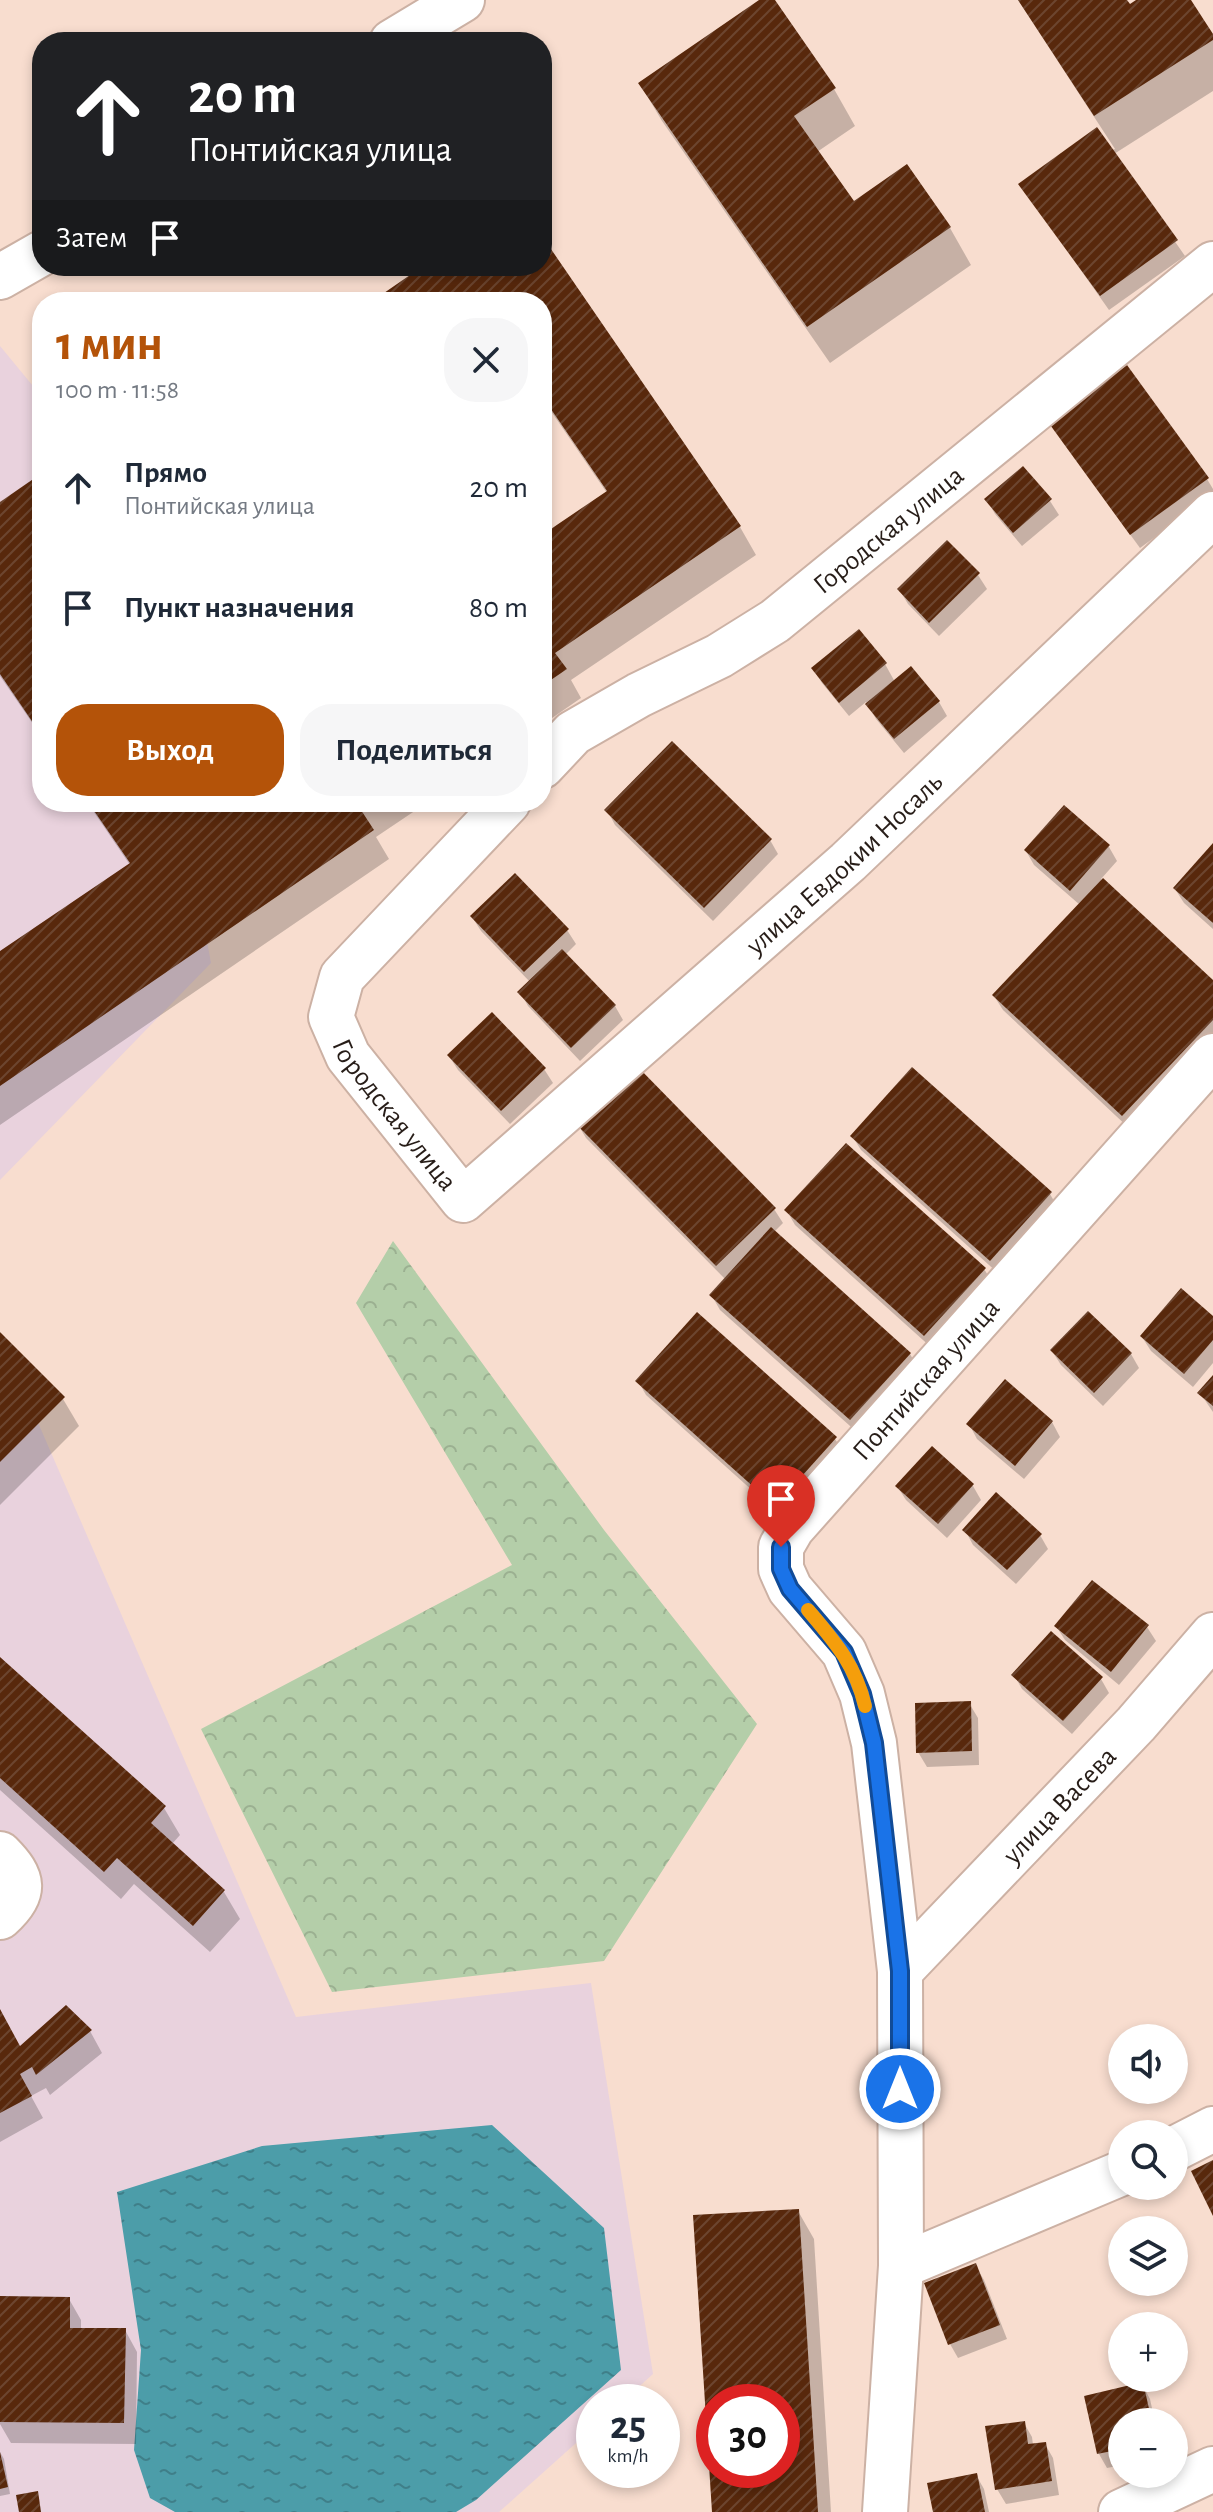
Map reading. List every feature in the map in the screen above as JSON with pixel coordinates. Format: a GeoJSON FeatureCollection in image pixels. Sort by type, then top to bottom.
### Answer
{"type":"FeatureCollection","features":[{"type":"Feature","properties":{"kind":"street"},"geometry":{"type":"LineString","coordinates":[[409,32],[462,0]]}},
{"type":"Feature","properties":{"kind":"street"},"geometry":{"type":"LineString","coordinates":[[0,277],[32,259]]}},
{"type":"Feature","properties":{"kind":"street","name":"Городская улица"},"geometry":{"type":"LineString","coordinates":[[552,755],[573,733],[639,695],[719,656],[775,621],[1213,264]]}},
{"type":"Feature","properties":{"kind":"street","name":"улица Евдокии Носаль"},"geometry":{"type":"LineString","coordinates":[[463,1200],[848,862],[1213,514]]}},
{"type":"Feature","properties":{"kind":"street","name":"Городская улица"},"geometry":{"type":"LineString","coordinates":[[463,1200],[348,1056],[331,1017],[342,977],[499,812]]}},
{"type":"Feature","properties":{"kind":"street","name":"Понтийская улица"},"geometry":{"type":"LineString","coordinates":[[900,1971],[874,1743],[862,1694],[844,1652],[790,1589],[781,1569],[781,1547],[792,1528],[1213,1056]]}},
{"type":"Feature","properties":{"kind":"street","name":"улица Васева"},"geometry":{"type":"LineString","coordinates":[[900,1971],[1136,1724],[1213,1635]]}},
{"type":"Feature","properties":{"kind":"street"},"geometry":{"type":"LineString","coordinates":[[0,1854],[20,1880],[19,1896],[0,1917]]}},
{"type":"Feature","properties":{"kind":"street"},"geometry":{"type":"LineString","coordinates":[[885,2512],[901,2266],[900,1971]]}},
{"type":"Feature","properties":{"kind":"street"},"geometry":{"type":"LineString","coordinates":[[1188,2142],[1213,2129]]}},
{"type":"Feature","properties":{"kind":"street"},"geometry":{"type":"LineString","coordinates":[[901,2266],[1108,2179]]}},
{"type":"Feature","properties":{"kind":"street"},"geometry":{"type":"LineString","coordinates":[[1121,2512],[1213,2469]]}},
{"type":"Feature","properties":{"kind":"shaded area"},"geometry":{"type":"Polygon","coordinates":[[[0,346],[32,385],[32,812],[183,812],[211,963],[0,1180],[0,346]]]}},
{"type":"Feature","properties":{"kind":"shaded area"},"geometry":{"type":"Polygon","coordinates":[[[0,1335],[296,2017],[591,1983],[653,2374],[642,2384],[576,2384],[576,2443],[499,2512],[0,2512],[0,1335]]]}},
{"type":"Feature","properties":{"kind":"green space"},"geometry":{"type":"Polygon","coordinates":[[[393,1241],[604,1530],[757,1724],[604,1961],[332,1992],[201,1729],[512,1565],[356,1303],[393,1241]]]}},
{"type":"Feature","properties":{"kind":"water"},"geometry":{"type":"Polygon","coordinates":[[[492,2125],[604,2228],[621,2370],[605,2384],[576,2384],[576,2410],[476,2500],[456,2512],[175,2512],[150,2498],[134,2450],[141,2350],[117,2192],[262,2146],[492,2125]]]}},
{"type":"Feature","properties":{"kind":"building"},"geometry":{"type":"Polygon","coordinates":[[[759,0],[775,0],[836,88],[794,116],[854,201],[907,164],[951,227],[807,327],[638,83],[759,0]]]}},
{"type":"Feature","properties":{"kind":"building"},"geometry":{"type":"Polygon","coordinates":[[[1018,0],[1127,0],[1130,4],[1136,0],[1191,0],[1213,34],[1213,40],[1094,116],[1018,0]]]}},
{"type":"Feature","properties":{"kind":"building"},"geometry":{"type":"Polygon","coordinates":[[[1097,127],[1178,240],[1100,296],[1018,184],[1097,127]]]}},
{"type":"Feature","properties":{"kind":"building"},"geometry":{"type":"Polygon","coordinates":[[[552,251],[741,526],[555,653],[567,669],[552,679],[552,528],[607,491],[552,411],[552,292],[385,292],[409,276],[552,276],[552,251]]]}},
{"type":"Feature","properties":{"kind":"building"},"geometry":{"type":"Polygon","coordinates":[[[1127,365],[1209,478],[1130,535],[1048,422],[1127,365]]]}},
{"type":"Feature","properties":{"kind":"building"},"geometry":{"type":"Polygon","coordinates":[[[1023,466],[1052,499],[1013,533],[984,499],[1023,466]]]}},
{"type":"Feature","properties":{"kind":"building"},"geometry":{"type":"Polygon","coordinates":[[[32,480],[32,721],[0,674],[0,502],[32,480]]]}},
{"type":"Feature","properties":{"kind":"building"},"geometry":{"type":"Polygon","coordinates":[[[947,540],[980,573],[929,623],[897,589],[947,540]]]}},
{"type":"Feature","properties":{"kind":"building"},"geometry":{"type":"Polygon","coordinates":[[[859,629],[887,663],[839,703],[811,668],[859,629]]]}},
{"type":"Feature","properties":{"kind":"building"},"geometry":{"type":"Polygon","coordinates":[[[911,666],[940,701],[894,739],[865,704],[911,666]]]}},
{"type":"Feature","properties":{"kind":"building"},"geometry":{"type":"Polygon","coordinates":[[[672,741],[772,839],[704,908],[604,810],[672,741]]]}},
{"type":"Feature","properties":{"kind":"building"},"geometry":{"type":"Polygon","coordinates":[[[1064,805],[1110,845],[1070,891],[1024,850],[1064,805]]]}},
{"type":"Feature","properties":{"kind":"building"},"geometry":{"type":"Polygon","coordinates":[[[95,812],[362,812],[374,830],[0,1086],[0,951],[130,863],[95,812]]]}},
{"type":"Feature","properties":{"kind":"building"},"geometry":{"type":"Polygon","coordinates":[[[1213,843],[1213,923],[1173,888],[1213,843]]]}},
{"type":"Feature","properties":{"kind":"building"},"geometry":{"type":"Polygon","coordinates":[[[515,873],[569,929],[524,972],[470,916],[515,873]]]}},
{"type":"Feature","properties":{"kind":"building"},"geometry":{"type":"Polygon","coordinates":[[[1103,878],[1213,980],[1213,1020],[1122,1116],[992,995],[1103,878]]]}},
{"type":"Feature","properties":{"kind":"building"},"geometry":{"type":"Polygon","coordinates":[[[562,949],[616,1005],[571,1048],[517,992],[562,949]]]}},
{"type":"Feature","properties":{"kind":"building"},"geometry":{"type":"Polygon","coordinates":[[[492,1012],[546,1068],[501,1111],[447,1055],[492,1012]]]}},
{"type":"Feature","properties":{"kind":"building"},"geometry":{"type":"Polygon","coordinates":[[[635,1064],[776,1208],[716,1266],[575,1123],[635,1064]]]}},
{"type":"Feature","properties":{"kind":"building"},"geometry":{"type":"Polygon","coordinates":[[[912,1067],[1052,1192],[990,1261],[850,1136],[912,1067]]]}},
{"type":"Feature","properties":{"kind":"building"},"geometry":{"type":"Polygon","coordinates":[[[846,1143],[986,1268],[924,1336],[784,1210],[846,1143]]]}},
{"type":"Feature","properties":{"kind":"building"},"geometry":{"type":"Polygon","coordinates":[[[771,1227],[911,1353],[850,1420],[709,1295],[771,1227]]]}},
{"type":"Feature","properties":{"kind":"building"},"geometry":{"type":"Polygon","coordinates":[[[1181,1288],[1213,1316],[1213,1340],[1184,1374],[1140,1336],[1181,1288]]]}},
{"type":"Feature","properties":{"kind":"building"},"geometry":{"type":"Polygon","coordinates":[[[1088,1311],[1132,1353],[1094,1393],[1050,1350],[1088,1311]]]}},
{"type":"Feature","properties":{"kind":"building"},"geometry":{"type":"Polygon","coordinates":[[[697,1312],[837,1437],[775,1506],[635,1381],[697,1312]]]}},
{"type":"Feature","properties":{"kind":"building"},"geometry":{"type":"Polygon","coordinates":[[[0,1332],[65,1397],[0,1462],[0,1332]]]}},
{"type":"Feature","properties":{"kind":"building"},"geometry":{"type":"Polygon","coordinates":[[[1213,1375],[1213,1406],[1197,1393],[1213,1375]]]}},
{"type":"Feature","properties":{"kind":"building"},"geometry":{"type":"Polygon","coordinates":[[[1005,1379],[1053,1421],[1015,1466],[966,1424],[1005,1379]]]}},
{"type":"Feature","properties":{"kind":"building"},"geometry":{"type":"Polygon","coordinates":[[[932,1446],[974,1484],[938,1524],[895,1486],[932,1446]]]}},
{"type":"Feature","properties":{"kind":"building"},"geometry":{"type":"Polygon","coordinates":[[[996,1492],[1042,1534],[1007,1570],[962,1530],[996,1492]]]}},
{"type":"Feature","properties":{"kind":"building"},"geometry":{"type":"Polygon","coordinates":[[[1092,1580],[1149,1625],[1111,1672],[1054,1626],[1092,1580]]]}},
{"type":"Feature","properties":{"kind":"building"},"geometry":{"type":"Polygon","coordinates":[[[1051,1631],[1103,1677],[1063,1721],[1011,1675],[1051,1631]]]}},
{"type":"Feature","properties":{"kind":"building"},"geometry":{"type":"Polygon","coordinates":[[[0,1657],[166,1806],[151,1823],[225,1890],[193,1926],[117,1858],[104,1872],[0,1778],[0,1657]]]}},
{"type":"Feature","properties":{"kind":"building"},"geometry":{"type":"Polygon","coordinates":[[[971,1701],[972,1751],[916,1753],[915,1703],[971,1701]]]}},
{"type":"Feature","properties":{"kind":"building"},"geometry":{"type":"Polygon","coordinates":[[[66,2005],[92,2030],[36,2075],[32,2067],[20,2074],[32,2096],[0,2113],[0,2009],[20,2046],[66,2005]]]}},
{"type":"Feature","properties":{"kind":"building"},"geometry":{"type":"Polygon","coordinates":[[[1213,2160],[1213,2216],[1191,2171],[1213,2160]]]}},
{"type":"Feature","properties":{"kind":"building"},"geometry":{"type":"Polygon","coordinates":[[[799,2209],[818,2512],[712,2512],[710,2488],[800,2488],[800,2384],[704,2384],[693,2215],[799,2209]]]}},
{"type":"Feature","properties":{"kind":"building"},"geometry":{"type":"Polygon","coordinates":[[[976,2263],[1000,2325],[948,2345],[924,2283],[976,2263]]]}},
{"type":"Feature","properties":{"kind":"building"},"geometry":{"type":"Polygon","coordinates":[[[0,2296],[70,2297],[70,2328],[126,2328],[124,2423],[0,2422],[0,2296]]]}},
{"type":"Feature","properties":{"kind":"building"},"geometry":{"type":"Polygon","coordinates":[[[1108,2390],[1145,2392],[1149,2408],[1108,2408],[1108,2452],[1097,2454],[1084,2396],[1108,2390]]]}},
{"type":"Feature","properties":{"kind":"building"},"geometry":{"type":"Polygon","coordinates":[[[1025,2421],[1028,2444],[1046,2442],[1052,2481],[995,2490],[985,2426],[1025,2421]]]}},
{"type":"Feature","properties":{"kind":"building"},"geometry":{"type":"Polygon","coordinates":[[[0,2452],[8,2487],[0,2489],[0,2452]]]}},
{"type":"Feature","properties":{"kind":"building"},"geometry":{"type":"Polygon","coordinates":[[[977,2473],[985,2512],[933,2512],[927,2483],[977,2473]]]}},
{"type":"Feature","properties":{"kind":"building"},"geometry":{"type":"Polygon","coordinates":[[[38,2491],[41,2512],[19,2512],[16,2495],[38,2491]]]}},
{"type":"Feature","properties":{"kind":"slow traffic"},"geometry":{"type":"LineString","coordinates":[[808,1610],[844,1652],[865,1706]]}},
{"type":"Feature","properties":{"kind":"route"},"geometry":{"type":"LineString","coordinates":[[781,1547],[781,1569],[790,1589],[844,1652],[862,1694],[874,1743],[900,1971],[900,2089]]}}]}
